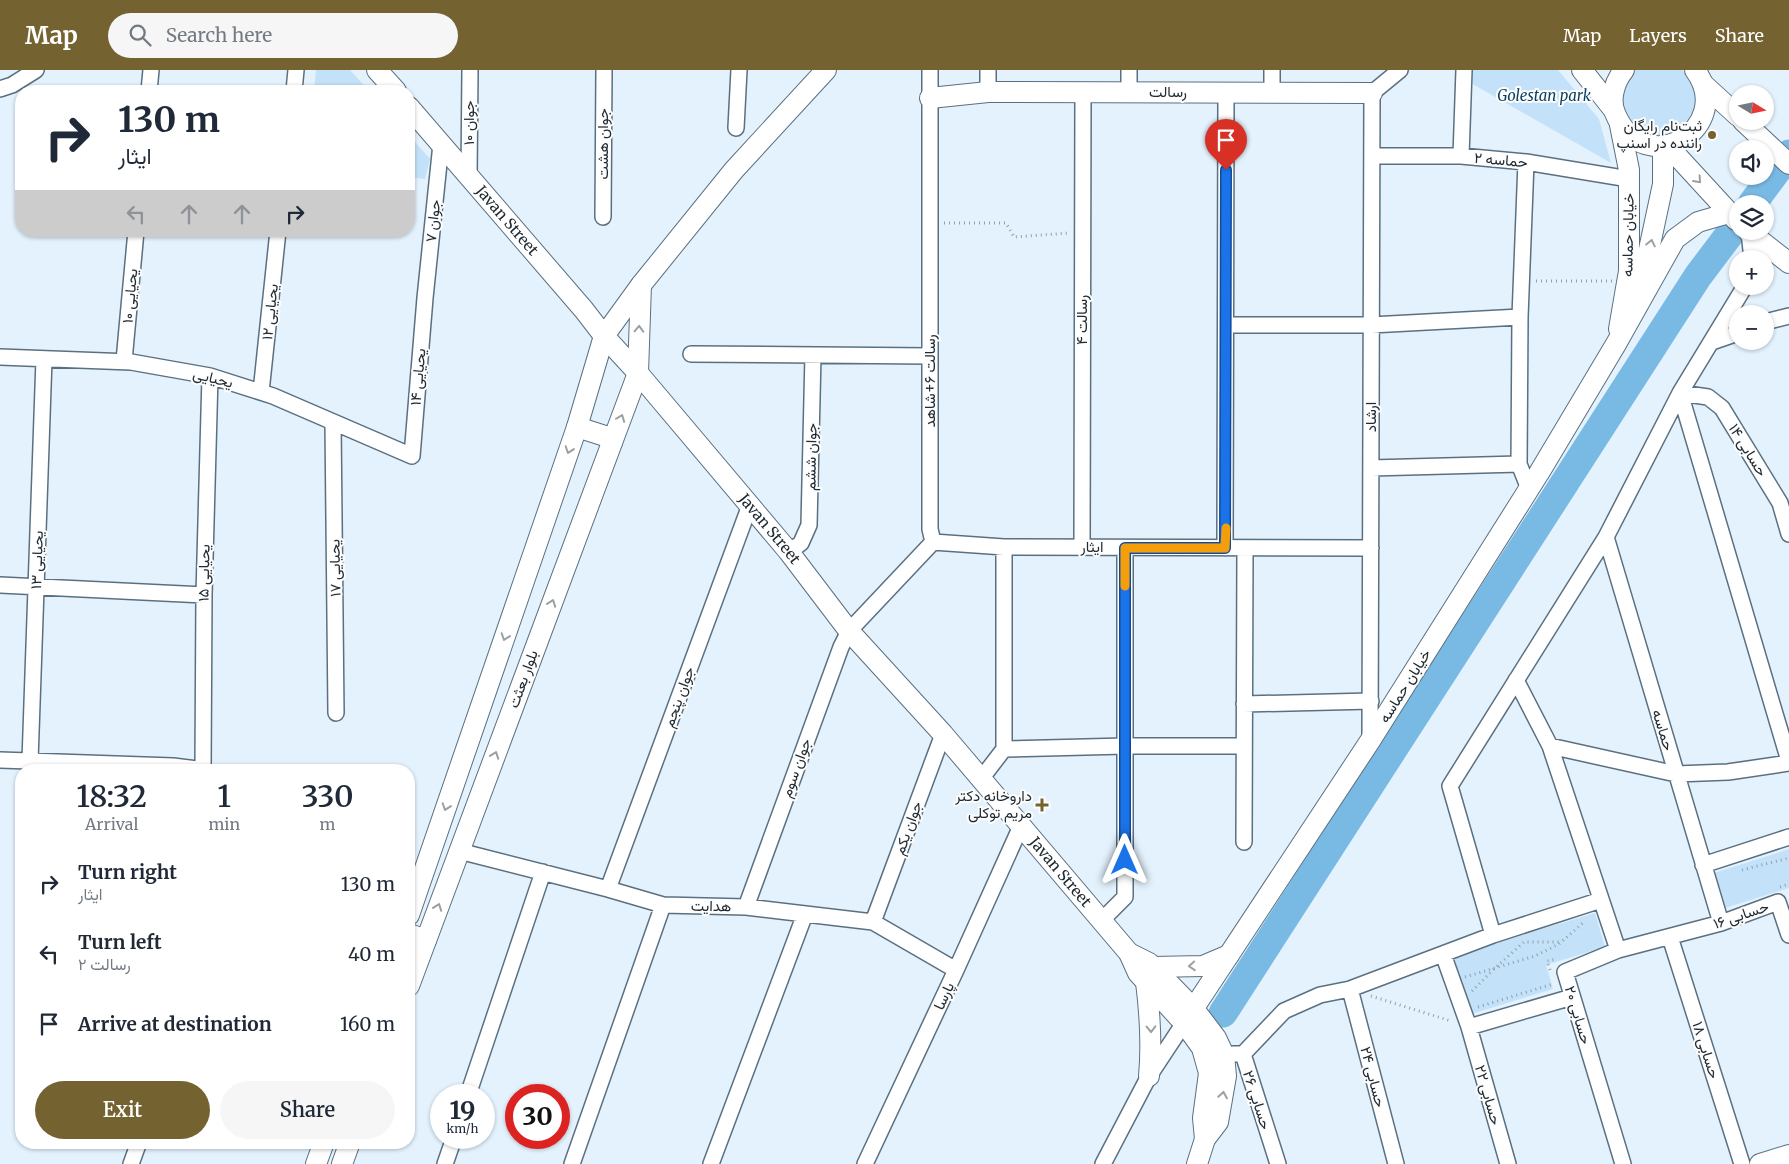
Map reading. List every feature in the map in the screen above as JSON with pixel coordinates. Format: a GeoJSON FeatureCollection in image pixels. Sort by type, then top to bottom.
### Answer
{"type":"FeatureCollection","features":[{"type":"Feature","properties":{"kind":"main road"},"geometry":{"type":"LineString","coordinates":[[377,70],[391,85]]}},
{"type":"Feature","properties":{"kind":"main road","name":"بلوار بعثت"},"geometry":{"type":"LineString","coordinates":[[415,898],[577,427],[604,336],[640,285],[734,170],[826,70]]}},
{"type":"Feature","properties":{"kind":"main road"},"geometry":{"type":"LineString","coordinates":[[1582,70],[1631,138],[1646,145],[1665,146],[1683,140],[1695,130],[1703,116],[1706,100],[1699,77]]}},
{"type":"Feature","properties":{"kind":"main road"},"geometry":{"type":"LineString","coordinates":[[1617,117],[1613,92],[1619,76],[1624,70]]}},
{"type":"Feature","properties":{"kind":"main road"},"geometry":{"type":"LineString","coordinates":[[1699,77],[1729,107]]}},
{"type":"Feature","properties":{"kind":"main road","name":"رسالت"},"geometry":{"type":"LineString","coordinates":[[930,98],[988,92],[1372,92]]}},
{"type":"Feature","properties":{"kind":"main road","name":"Javan Street"},"geometry":{"type":"LineString","coordinates":[[415,114],[750,505],[789,552],[849,631],[943,734],[1129,953],[1149,963],[1149,974],[1189,1016]]}},
{"type":"Feature","properties":{"kind":"main road","name":"خیابان حماسه"},"geometry":{"type":"LineString","coordinates":[[1616,344],[1629,271],[1629,170],[1617,117]]}},
{"type":"Feature","properties":{"kind":"main road"},"geometry":{"type":"LineString","coordinates":[[1754,130],[1784,158]]}},
{"type":"Feature","properties":{"kind":"main road"},"geometry":{"type":"LineString","coordinates":[[1665,146],[1729,212]]}},
{"type":"Feature","properties":{"kind":"main road","name":"خیابان حماسه"},"geometry":{"type":"LineString","coordinates":[[1189,1016],[1370,741],[1529,489],[1616,344],[1644,273],[1663,184],[1665,146]]}},
{"type":"Feature","properties":{"kind":"main road"},"geometry":{"type":"LineString","coordinates":[[1616,344],[1675,239],[1698,222],[1729,223]]}},
{"type":"Feature","properties":{"kind":"main road"},"geometry":{"type":"LineString","coordinates":[[1760,240],[1789,264]]}},
{"type":"Feature","properties":{"kind":"main road","name":"بلوار بعثت"},"geometry":{"type":"LineString","coordinates":[[417,937],[459,850],[638,372],[640,285]]}},
{"type":"Feature","properties":{"kind":"main road"},"geometry":{"type":"LineString","coordinates":[[577,427],[606,436],[612,442]]}},
{"type":"Feature","properties":{"kind":"main road"},"geometry":{"type":"LineString","coordinates":[[1149,1076],[1151,1018],[1149,974],[1203,966],[1229,955]]}},
{"type":"Feature","properties":{"kind":"main road"},"geometry":{"type":"LineString","coordinates":[[1189,1016],[1234,1054],[1226,1076],[1218,1122],[1205,1139],[1197,1164]]}},
{"type":"Feature","properties":{"kind":"main road"},"geometry":{"type":"LineString","coordinates":[[1189,1016],[1202,1048],[1209,1074],[1203,1118],[1205,1139]]}},
{"type":"Feature","properties":{"kind":"main road"},"geometry":{"type":"LineString","coordinates":[[316,1164],[321,1149]]}},
{"type":"Feature","properties":{"kind":"main road"},"geometry":{"type":"LineString","coordinates":[[342,1164],[347,1149]]}},
{"type":"Feature","properties":{"kind":"main road"},"geometry":{"type":"LineString","coordinates":[[1760,1164],[1789,1155]]}},
{"type":"Feature","properties":{"kind":"street"},"geometry":{"type":"LineString","coordinates":[[0,89],[12,85],[36,70]]}},
{"type":"Feature","properties":{"kind":"street"},"geometry":{"type":"LineString","coordinates":[[150,85],[151,70]]}},
{"type":"Feature","properties":{"kind":"street"},"geometry":{"type":"LineString","coordinates":[[295,85],[296,70]]}},
{"type":"Feature","properties":{"kind":"street","name":"جوان ۱۰"},"geometry":{"type":"LineString","coordinates":[[469,176],[470,70]]}},
{"type":"Feature","properties":{"kind":"street","name":"جوان هشت"},"geometry":{"type":"LineString","coordinates":[[603,217],[604,70]]}},
{"type":"Feature","properties":{"kind":"street"},"geometry":{"type":"LineString","coordinates":[[736,128],[739,70]]}},
{"type":"Feature","properties":{"kind":"street","name":"رسالت ۶+شاهد"},"geometry":{"type":"LineString","coordinates":[[930,70],[930,529],[933,542]]}},
{"type":"Feature","properties":{"kind":"street"},"geometry":{"type":"LineString","coordinates":[[988,70],[988,92]]}},
{"type":"Feature","properties":{"kind":"street"},"geometry":{"type":"LineString","coordinates":[[1129,70],[1129,92]]}},
{"type":"Feature","properties":{"kind":"street"},"geometry":{"type":"LineString","coordinates":[[1272,70],[1272,92]]}},
{"type":"Feature","properties":{"kind":"street"},"geometry":{"type":"LineString","coordinates":[[1372,92],[1400,70]]}},
{"type":"Feature","properties":{"kind":"street"},"geometry":{"type":"LineString","coordinates":[[1461,156],[1464,70]]}},
{"type":"Feature","properties":{"kind":"street","name":"رسالت ۴"},"geometry":{"type":"LineString","coordinates":[[1082,547],[1083,92]]}},
{"type":"Feature","properties":{"kind":"street"},"geometry":{"type":"LineString","coordinates":[[1225,548],[1226,92]]}},
{"type":"Feature","properties":{"kind":"street","name":"ارشاد"},"geometry":{"type":"LineString","coordinates":[[1370,741],[1372,92]]}},
{"type":"Feature","properties":{"kind":"street","name":"جوان ۷"},"geometry":{"type":"LineString","coordinates":[[425,298],[441,144]]}},
{"type":"Feature","properties":{"kind":"street","name":"حماسه ۲"},"geometry":{"type":"LineString","coordinates":[[1372,156],[1461,156],[1526,162],[1628,179]]}},
{"type":"Feature","properties":{"kind":"street"},"geometry":{"type":"LineString","coordinates":[[1526,162],[1520,317],[1519,464],[1529,489]]}},
{"type":"Feature","properties":{"kind":"street","name":"یحیایی ۱۰"},"geometry":{"type":"LineString","coordinates":[[124,361],[135,237]]}},
{"type":"Feature","properties":{"kind":"street","name":"یحیایی ۱۲"},"geometry":{"type":"LineString","coordinates":[[261,392],[277,237]]}},
{"type":"Feature","properties":{"kind":"street"},"geometry":{"type":"LineString","coordinates":[[1493,935],[1450,786],[1606,537],[1680,393],[1739,295]]}},
{"type":"Feature","properties":{"kind":"street","name":"یحیایی ۱۴"},"geometry":{"type":"LineString","coordinates":[[412,456],[425,298]]}},
{"type":"Feature","properties":{"kind":"street"},"geometry":{"type":"LineString","coordinates":[[1774,320],[1789,316]]}},
{"type":"Feature","properties":{"kind":"street"},"geometry":{"type":"LineString","coordinates":[[1226,325],[1371,325],[1520,317]]}},
{"type":"Feature","properties":{"kind":"street"},"geometry":{"type":"LineString","coordinates":[[1712,342],[1729,336]]}},
{"type":"Feature","properties":{"kind":"street"},"geometry":{"type":"LineString","coordinates":[[691,354],[930,356]]}},
{"type":"Feature","properties":{"kind":"street","name":"جوان ششم"},"geometry":{"type":"LineString","coordinates":[[789,552],[801,543],[810,526],[813,355]]}},
{"type":"Feature","properties":{"kind":"street","name":"یحیایی"},"geometry":{"type":"LineString","coordinates":[[0,357],[124,361],[210,376],[261,392],[412,456]]}},
{"type":"Feature","properties":{"kind":"street","name":"یحیایی ۱۳"},"geometry":{"type":"LineString","coordinates":[[30,761],[44,358]]}},
{"type":"Feature","properties":{"kind":"street","name":"یحیایی ۱۵"},"geometry":{"type":"LineString","coordinates":[[204,764],[204,595],[210,376]]}},
{"type":"Feature","properties":{"kind":"street"},"geometry":{"type":"LineString","coordinates":[[1550,746],[1676,774],[1728,772],[1789,762],[1680,393]]}},
{"type":"Feature","properties":{"kind":"street","name":"حسابی ۱۴"},"geometry":{"type":"LineString","coordinates":[[1680,393],[1708,397],[1722,408],[1780,502],[1789,534]]}},
{"type":"Feature","properties":{"kind":"street","name":"یحیایی ۱۷"},"geometry":{"type":"LineString","coordinates":[[333,423],[336,713]]}},
{"type":"Feature","properties":{"kind":"street"},"geometry":{"type":"LineString","coordinates":[[1371,468],[1519,464]]}},
{"type":"Feature","properties":{"kind":"street","name":"جوان پنجم"},"geometry":{"type":"LineString","coordinates":[[608,889],[750,505]]}},
{"type":"Feature","properties":{"kind":"street","name":"حماسه"},"geometry":{"type":"LineString","coordinates":[[1606,537],[1721,923]]}},
{"type":"Feature","properties":{"kind":"street"},"geometry":{"type":"LineString","coordinates":[[849,631],[933,542]]}},
{"type":"Feature","properties":{"kind":"street","name":"ایثار"},"geometry":{"type":"LineString","coordinates":[[933,542],[1004,547],[1371,548]]}},
{"type":"Feature","properties":{"kind":"street"},"geometry":{"type":"LineString","coordinates":[[981,778],[1004,749],[1004,547]]}},
{"type":"Feature","properties":{"kind":"street"},"geometry":{"type":"LineString","coordinates":[[1101,921],[1125,897],[1125,548]]}},
{"type":"Feature","properties":{"kind":"street"},"geometry":{"type":"LineString","coordinates":[[1244,842],[1245,548]]}},
{"type":"Feature","properties":{"kind":"street"},"geometry":{"type":"LineString","coordinates":[[0,585],[204,595]]}},
{"type":"Feature","properties":{"kind":"street","name":"جوان سوم"},"geometry":{"type":"LineString","coordinates":[[746,907],[838,656],[849,631]]}},
{"type":"Feature","properties":{"kind":"street"},"geometry":{"type":"LineString","coordinates":[[1516,680],[1550,746],[1618,950]]}},
{"type":"Feature","properties":{"kind":"street"},"geometry":{"type":"LineString","coordinates":[[1244,704],[1370,701]]}},
{"type":"Feature","properties":{"kind":"street","name":"جوان یکم"},"geometry":{"type":"LineString","coordinates":[[873,922],[943,734]]}},
{"type":"Feature","properties":{"kind":"street"},"geometry":{"type":"LineString","coordinates":[[1004,749],[1244,746]]}},
{"type":"Feature","properties":{"kind":"street"},"geometry":{"type":"LineString","coordinates":[[0,760],[116,764]]}},
{"type":"Feature","properties":{"kind":"street","name":"پارسا"},"geometry":{"type":"LineString","coordinates":[[865,1164],[1021,826]]}},
{"type":"Feature","properties":{"kind":"street"},"geometry":{"type":"LineString","coordinates":[[1703,865],[1789,837]]}},
{"type":"Feature","properties":{"kind":"street","name":"هدایت"},"geometry":{"type":"LineString","coordinates":[[459,850],[663,905],[746,907],[873,922],[956,970]]}},
{"type":"Feature","properties":{"kind":"street"},"geometry":{"type":"LineString","coordinates":[[472,1084],[543,872]]}},
{"type":"Feature","properties":{"kind":"street"},"geometry":{"type":"LineString","coordinates":[[1234,1054],[1284,1011],[1320,995],[1350,989],[1493,935],[1602,902]]}},
{"type":"Feature","properties":{"kind":"street","name":"حسابی ۱۶"},"geometry":{"type":"LineString","coordinates":[[1670,937],[1721,923],[1778,902],[1788,929]]}},
{"type":"Feature","properties":{"kind":"street"},"geometry":{"type":"LineString","coordinates":[[572,1164],[663,905]]}},
{"type":"Feature","properties":{"kind":"street"},"geometry":{"type":"LineString","coordinates":[[711,1164],[805,914]]}},
{"type":"Feature","properties":{"kind":"street","name":"حسابی ۲۰"},"geometry":{"type":"LineString","coordinates":[[1623,1164],[1565,972],[1618,950],[1670,937]]}},
{"type":"Feature","properties":{"kind":"street","name":"حسابی ۱۸"},"geometry":{"type":"LineString","coordinates":[[1670,937],[1742,1164]]}},
{"type":"Feature","properties":{"kind":"street","name":"حسابی ۲۲"},"geometry":{"type":"LineString","coordinates":[[1443,954],[1469,1027],[1508,1164]]}},
{"type":"Feature","properties":{"kind":"street","name":"حسابی ۲۴"},"geometry":{"type":"LineString","coordinates":[[1350,989],[1396,1164]]}},
{"type":"Feature","properties":{"kind":"street"},"geometry":{"type":"LineString","coordinates":[[1469,1027],[1572,997]]}},
{"type":"Feature","properties":{"kind":"street"},"geometry":{"type":"LineString","coordinates":[[1103,1164],[1149,1076],[1189,1016]]}},
{"type":"Feature","properties":{"kind":"street","name":"حسابی ۲۶"},"geometry":{"type":"LineString","coordinates":[[1234,1054],[1278,1164]]}},
{"type":"Feature","properties":{"kind":"street"},"geometry":{"type":"LineString","coordinates":[[131,1164],[136,1149]]}},
{"type":"Feature","properties":{"kind":"street"},"geometry":{"type":"LineString","coordinates":[[445,1164],[450,1149]]}},
{"type":"Feature","properties":{"kind":"path"},"geometry":{"type":"LineString","coordinates":[[930,223],[1006,223],[1014,236],[1082,232]]}},
{"type":"Feature","properties":{"kind":"path"},"geometry":{"type":"LineString","coordinates":[[1522,281],[1628,281]]}},
{"type":"Feature","properties":{"kind":"path"},"geometry":{"type":"LineString","coordinates":[[1737,871],[1789,858]]}},
{"type":"Feature","properties":{"kind":"path"},"geometry":{"type":"LineString","coordinates":[[1772,889],[1789,884]]}},
{"type":"Feature","properties":{"kind":"path"},"geometry":{"type":"LineString","coordinates":[[1463,984],[1461,978],[1535,956],[1562,942],[1602,902]]}},
{"type":"Feature","properties":{"kind":"path"},"geometry":{"type":"LineString","coordinates":[[1467,997],[1524,942],[1562,942]]}},
{"type":"Feature","properties":{"kind":"path"},"geometry":{"type":"LineString","coordinates":[[1470,1009],[1554,984],[1547,961],[1565,957]]}},
{"type":"Feature","properties":{"kind":"path"},"geometry":{"type":"LineString","coordinates":[[1350,989],[1469,1027]]}},
{"type":"Feature","properties":{"kind":"green space"},"geometry":{"type":"Polygon","coordinates":[[[316,70],[350,70],[364,85],[315,85],[316,70]]]}},
{"type":"Feature","properties":{"kind":"green space","name":"Golestan park"},"geometry":{"type":"Polygon","coordinates":[[[1457,70],[1558,70],[1599,119],[1611,163],[1469,82],[1457,70]]]}},
{"type":"Feature","properties":{"kind":"green space"},"geometry":{"type":"Polygon","coordinates":[[[1634,70],[1682,70],[1692,83],[1695,97],[1694,111],[1688,122],[1678,131],[1667,137],[1653,137],[1635,130],[1620,107],[1626,78],[1634,70]]]}},
{"type":"Feature","properties":{"kind":"green space"},"geometry":{"type":"Polygon","coordinates":[[[415,142],[430,159],[425,179],[415,178],[415,142]]]}},
{"type":"Feature","properties":{"kind":"green space"},"geometry":{"type":"Polygon","coordinates":[[[1789,849],[1789,888],[1725,908],[1714,873],[1789,849]]]}},
{"type":"Feature","properties":{"kind":"green space"},"geometry":{"type":"Polygon","coordinates":[[[1595,913],[1605,947],[1546,965],[1553,989],[1468,1015],[1450,957],[1595,913]]]}},
{"type":"Feature","properties":{"kind":"waterway"},"geometry":{"type":"LineString","coordinates":[[1759,195],[1789,154]]}},
{"type":"Feature","properties":{"kind":"waterway"},"geometry":{"type":"LineString","coordinates":[[1223,1013],[1698,276],[1729,235]]}},
{"type":"Feature","properties":{"kind":"slow traffic"},"geometry":{"type":"LineString","coordinates":[[1125,586],[1125,548],[1225,548],[1226,528]]}},
{"type":"Feature","properties":{"kind":"place","name":"ثبت‌نام رایگان راننده در اسنپ"},"geometry":{"type":"Point","coordinates":[1712,135]}},
{"type":"Feature","properties":{"kind":"place","name":"داروخانه دکتر مریم توکلی"},"geometry":{"type":"Point","coordinates":[1042,805]}},
{"type":"Feature","properties":{"kind":"route"},"geometry":{"type":"LineString","coordinates":[[1125,860],[1125,548],[1225,548],[1226,170]]}}]}
